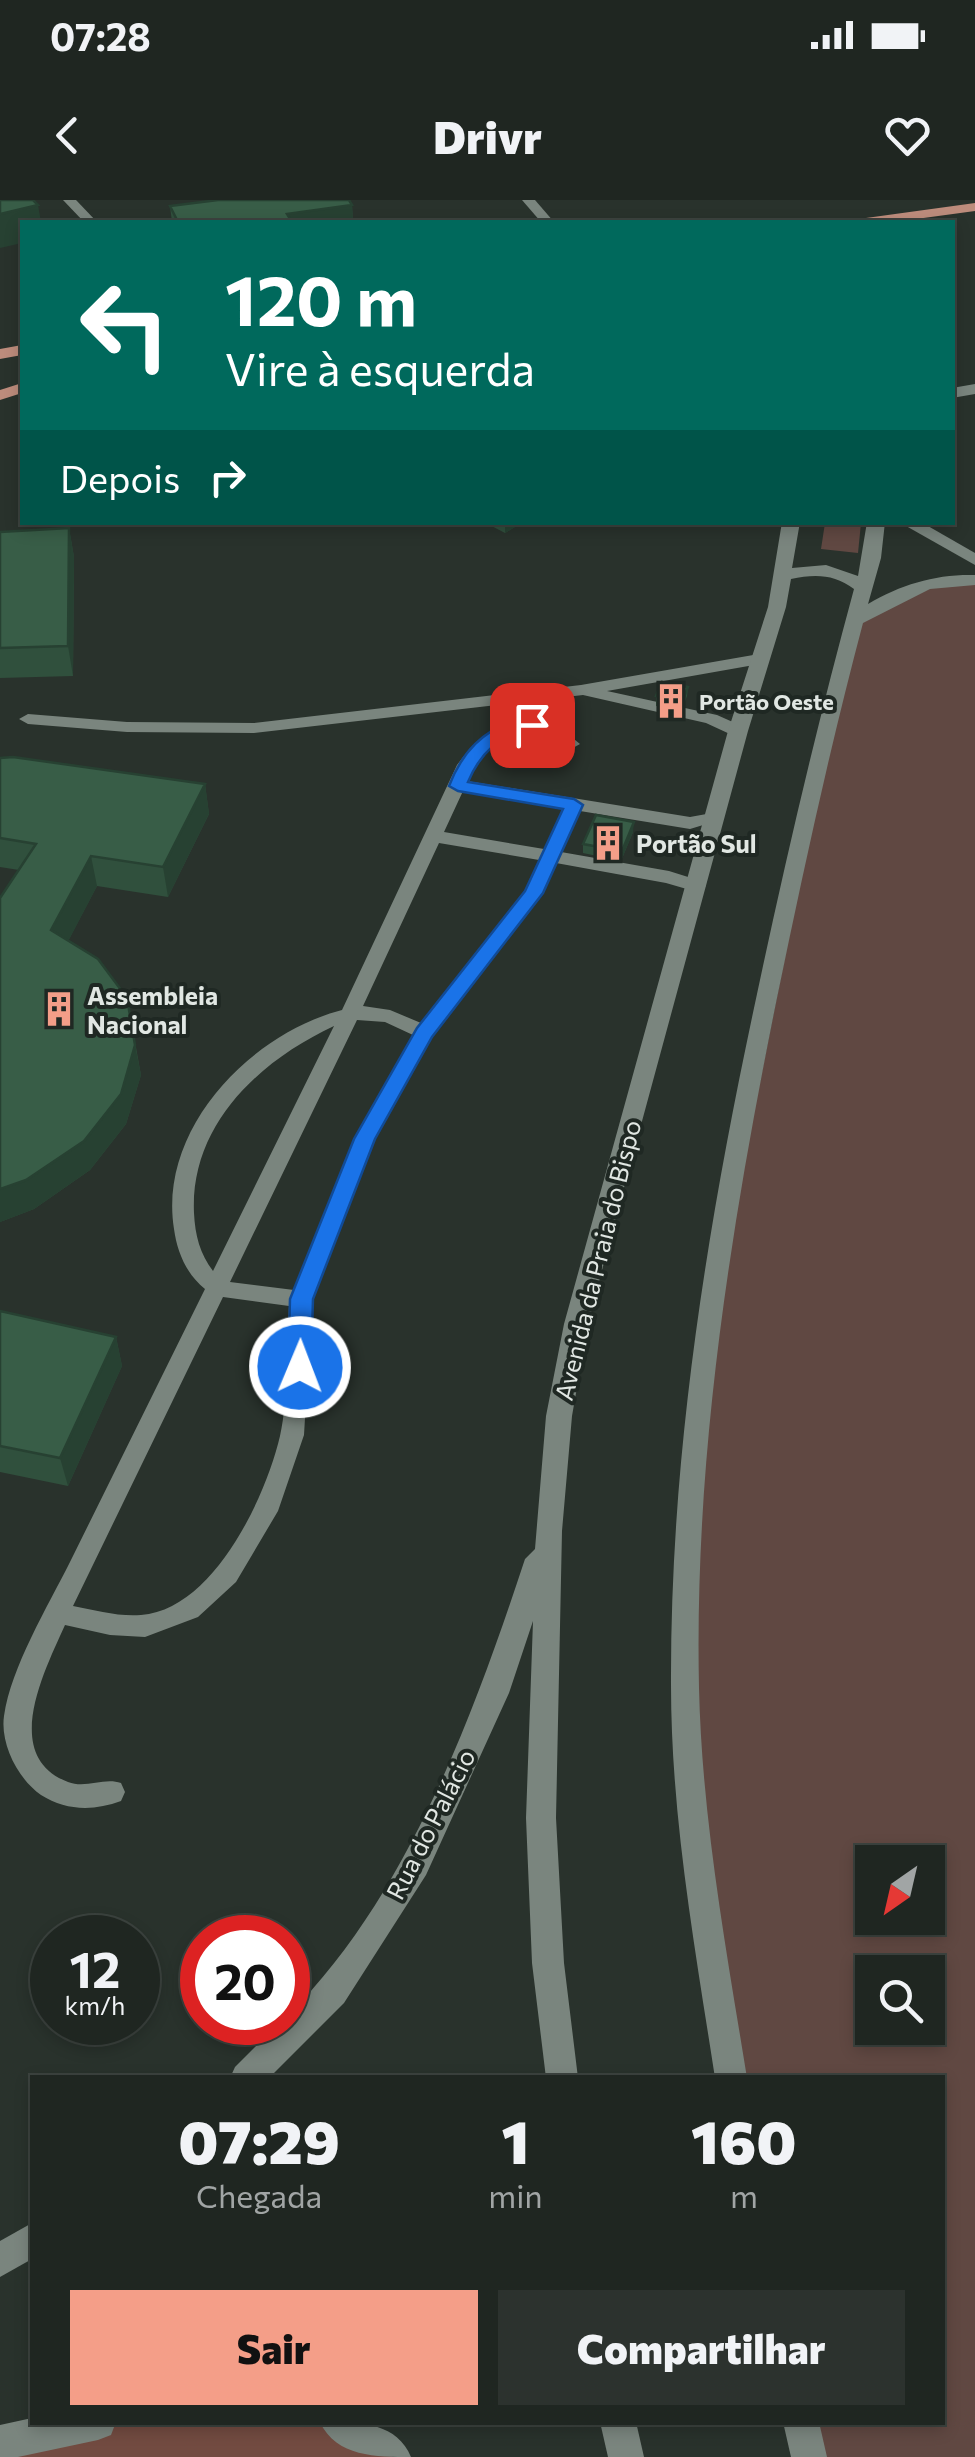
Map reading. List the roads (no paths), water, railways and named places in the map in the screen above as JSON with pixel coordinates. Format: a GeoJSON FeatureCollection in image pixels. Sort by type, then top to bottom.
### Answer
{"type":"FeatureCollection","features":[{"type":"Feature","properties":{"kind":"main road"},"geometry":{"type":"LineString","coordinates":[[881,220],[975,207]]}},
{"type":"Feature","properties":{"kind":"street","name":"Avenida da Praia do Bispo"},"geometry":{"type":"LineString","coordinates":[[562,2075],[548,1963],[541,1818],[549,1531],[559,1416],[576,1324],[738,731],[785,575],[790,525]]}},
{"type":"Feature","properties":{"kind":"street"},"geometry":{"type":"LineString","coordinates":[[731,2075],[697,1864],[685,1690],[686,1538],[714,1273],[736,1149],[817,758],[878,532],[877,525]]}},
{"type":"Feature","properties":{"kind":"street"},"geometry":{"type":"LineString","coordinates":[[913,525],[975,560]]}},
{"type":"Feature","properties":{"kind":"street"},"geometry":{"type":"LineString","coordinates":[[785,575],[808,569],[829,570],[848,576],[863,587]]}},
{"type":"Feature","properties":{"kind":"street"},"geometry":{"type":"LineString","coordinates":[[852,622],[909,588],[937,579],[975,580]]}},
{"type":"Feature","properties":{"kind":"street","name":"Rua do Palácio"},"geometry":{"type":"LineString","coordinates":[[249,2075],[333,1992],[415,1865],[494,1693],[549,1531]]}},
{"type":"Feature","properties":{"kind":"street"},"geometry":{"type":"LineString","coordinates":[[0,2260],[30,2241]]}},
{"type":"Feature","properties":{"kind":"street"},"geometry":{"type":"LineString","coordinates":[[0,2444],[85,2425]]}},
{"type":"Feature","properties":{"kind":"street"},"geometry":{"type":"LineString","coordinates":[[343,2425],[392,2457]]}},
{"type":"Feature","properties":{"kind":"street"},"geometry":{"type":"LineString","coordinates":[[619,2425],[626,2457]]}},
{"type":"Feature","properties":{"kind":"street"},"geometry":{"type":"LineString","coordinates":[[802,2425],[809,2457]]}},
{"type":"Feature","properties":{"kind":"lane"},"geometry":{"type":"LineString","coordinates":[[70,200],[89,220]]}},
{"type":"Feature","properties":{"kind":"lane"},"geometry":{"type":"LineString","coordinates":[[528,200],[546,220]]}},
{"type":"Feature","properties":{"kind":"lane"},"geometry":{"type":"LineString","coordinates":[[28,719],[127,728],[254,728],[582,690],[759,659]]}},
{"type":"Feature","properties":{"kind":"lane"},"geometry":{"type":"LineString","coordinates":[[582,690],[711,719],[738,731]]}},
{"type":"Feature","properties":{"kind":"lane"},"geometry":{"type":"LineString","coordinates":[[112,1792],[86,1797],[64,1794],[42,1780],[26,1761],[17,1740],[17,1714],[57,1613],[350,1014],[466,765],[482,745],[518,724],[557,732],[571,744]]}},
{"type":"Feature","properties":{"kind":"lane"},"geometry":{"type":"LineString","coordinates":[[458,786],[690,823],[716,815]]}},
{"type":"Feature","properties":{"kind":"lane"},"geometry":{"type":"LineString","coordinates":[[57,1613],[110,1624],[145,1626],[188,1609],[227,1575],[266,1511],[292,1435],[302,1299],[364,1139],[424,1033],[506,933],[533,893],[574,805]]}},
{"type":"Feature","properties":{"kind":"lane"},"geometry":{"type":"LineString","coordinates":[[434,836],[669,877],[697,886]]}},
{"type":"Feature","properties":{"kind":"lane"},"geometry":{"type":"LineString","coordinates":[[302,1299],[218,1287],[196,1262],[184,1226],[183,1178],[193,1143],[250,1073],[299,1035],[350,1014],[382,1014],[424,1033]]}},
{"type":"Feature","properties":{"kind":"place","name":"Portão Oeste"},"geometry":{"type":"Point","coordinates":[671,701]}},
{"type":"Feature","properties":{"kind":"place","name":"Portão Sul"},"geometry":{"type":"Point","coordinates":[608,843]}},
{"type":"Feature","properties":{"kind":"place","name":"Assembleia Nacional"},"geometry":{"type":"Point","coordinates":[59,1009]}}]}
